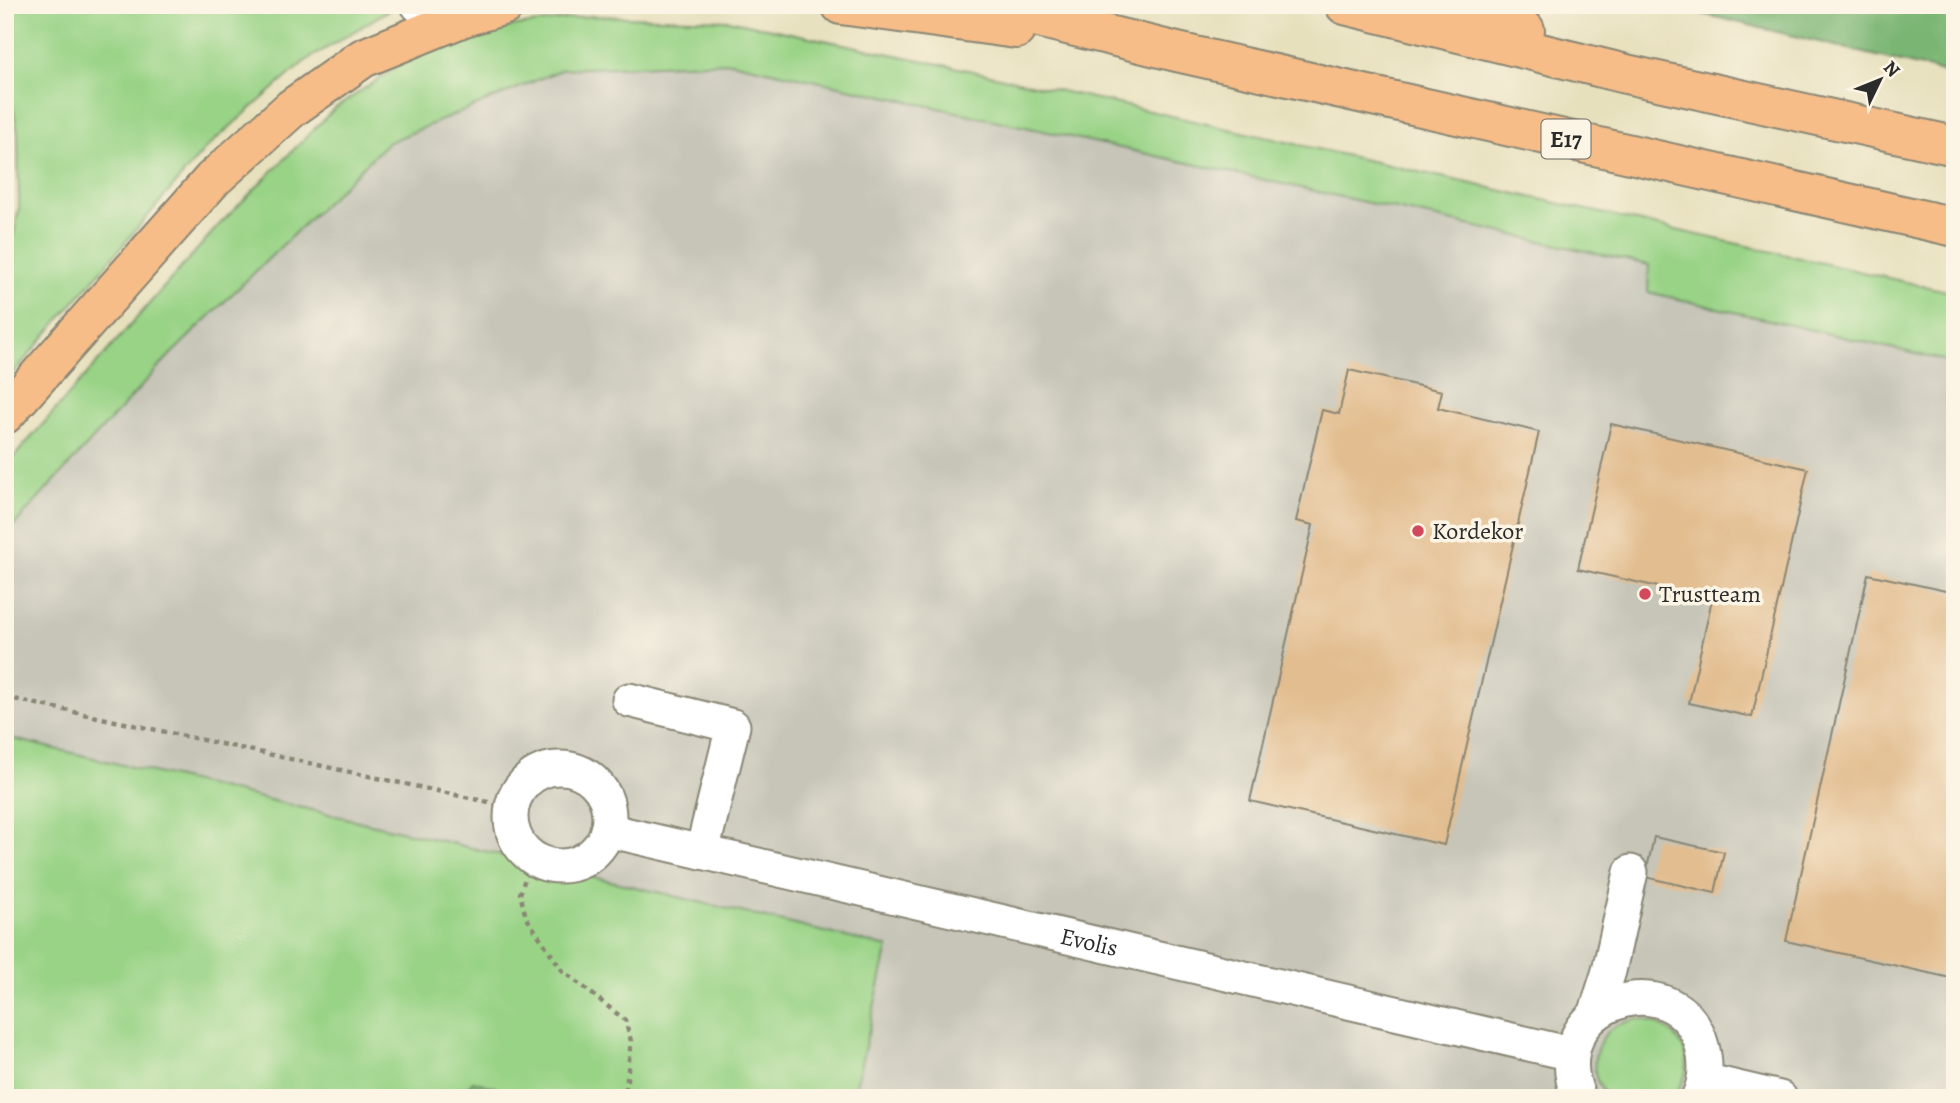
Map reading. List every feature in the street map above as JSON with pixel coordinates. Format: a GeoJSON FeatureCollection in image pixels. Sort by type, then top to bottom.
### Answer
{"type":"FeatureCollection","features":[{"type":"Feature","properties":{"kind":"highway"},"geometry":{"type":"LineString","coordinates":[[5,414],[213,179],[292,108],[363,58],[464,17],[505,5]]}},
{"type":"Feature","properties":{"kind":"highway"},"geometry":{"type":"LineString","coordinates":[[841,5],[1177,52]]}},
{"type":"Feature","properties":{"kind":"highway","name":"E17"},"geometry":{"type":"LineString","coordinates":[[986,5],[1177,52],[1955,227]]}},
{"type":"Feature","properties":{"kind":"highway"},"geometry":{"type":"LineString","coordinates":[[1345,5],[1626,74],[1955,146]]}},
{"type":"Feature","properties":{"kind":"highway"},"geometry":{"type":"LineString","coordinates":[[1466,5],[1626,74]]}},
{"type":"Feature","properties":{"kind":"street"},"geometry":{"type":"LineString","coordinates":[[418,5],[464,17]]}},
{"type":"Feature","properties":{"kind":"street"},"geometry":{"type":"LineString","coordinates":[[629,701],[733,726],[702,852]]}},
{"type":"Feature","properties":{"kind":"street"},"geometry":{"type":"LineString","coordinates":[[555,769],[570,769],[597,785],[609,814],[607,830],[600,847],[586,860],[568,866],[549,866],[531,858],[518,844],[511,827],[511,807],[517,793],[533,776],[555,769]]}},
{"type":"Feature","properties":{"kind":"street","name":"Evolis"},"geometry":{"type":"LineString","coordinates":[[607,830],[1572,1054]]}},
{"type":"Feature","properties":{"kind":"street"},"geometry":{"type":"LineString","coordinates":[[1596,1012],[1609,971],[1631,872]]}},
{"type":"Feature","properties":{"kind":"street"},"geometry":{"type":"LineString","coordinates":[[1578,1098],[1572,1082],[1572,1054],[1583,1026],[1596,1012],[1611,1003],[1646,998],[1678,1011],[1700,1039],[1705,1056],[1701,1089],[1780,1098]]}},
{"type":"Feature","properties":{"kind":"path"},"geometry":{"type":"LineString","coordinates":[[5,697],[511,807]]}},
{"type":"Feature","properties":{"kind":"path"},"geometry":{"type":"LineString","coordinates":[[549,866],[526,875],[520,894],[526,917],[562,970],[625,1020],[631,1041],[625,1098]]}},
{"type":"Feature","properties":{"kind":"shaded area"},"geometry":{"type":"Polygon","coordinates":[[[731,62],[1649,265],[1648,292],[1955,361],[1955,1098],[853,1098],[888,947],[5,737],[5,535],[170,355],[387,143],[563,69],[731,62]]]}},
{"type":"Feature","properties":{"kind":"green space"},"geometry":{"type":"Polygon","coordinates":[[[5,5],[366,5],[389,10],[304,62],[206,148],[5,383],[5,279],[19,208],[18,133],[5,67],[5,5]]]}},
{"type":"Feature","properties":{"kind":"green space"},"geometry":{"type":"Polygon","coordinates":[[[1666,5],[1955,5],[1955,75],[1666,5]]]}},
{"type":"Feature","properties":{"kind":"green space"},"geometry":{"type":"Polygon","coordinates":[[[591,16],[728,20],[968,70],[1955,293],[1955,363],[1648,292],[1649,265],[731,62],[563,69],[387,143],[170,355],[5,535],[5,467],[218,226],[334,109],[425,48],[501,28],[591,16]]]}},
{"type":"Feature","properties":{"kind":"green space"},"geometry":{"type":"Polygon","coordinates":[[[5,737],[888,947],[853,1098],[5,1098],[5,737]]]}},
{"type":"Feature","properties":{"kind":"green space"},"geometry":{"type":"Polygon","coordinates":[[[1636,1019],[1665,1028],[1682,1046],[1686,1071],[1672,1098],[1609,1098],[1597,1081],[1595,1061],[1601,1041],[1615,1026],[1636,1019]]]}},
{"type":"Feature","properties":{"kind":"green space"},"geometry":{"type":"Polygon","coordinates":[[[473,1081],[507,1091],[509,1098],[458,1098],[473,1081]]]}},
{"type":"Feature","properties":{"kind":"building"},"geometry":{"type":"Polygon","coordinates":[[[1349,370],[1442,391],[1438,408],[1539,432],[1444,845],[1250,801],[1313,525],[1296,521],[1322,410],[1339,414],[1349,370]]]}},
{"type":"Feature","properties":{"kind":"building"},"geometry":{"type":"Polygon","coordinates":[[[1611,424],[1808,469],[1752,717],[1689,703],[1712,599],[1578,569],[1611,424]]]}},
{"type":"Feature","properties":{"kind":"building"},"geometry":{"type":"Polygon","coordinates":[[[1868,574],[1955,593],[1955,979],[1786,941],[1868,574]]]}},
{"type":"Feature","properties":{"kind":"building"},"geometry":{"type":"Polygon","coordinates":[[[1654,837],[1724,852],[1715,893],[1645,877],[1654,837]]]}},
{"type":"Feature","properties":{"kind":"place","name":"Kordekor"},"geometry":{"type":"Point","coordinates":[1418,531]}},
{"type":"Feature","properties":{"kind":"place","name":"Trustteam"},"geometry":{"type":"Point","coordinates":[1645,594]}}]}
